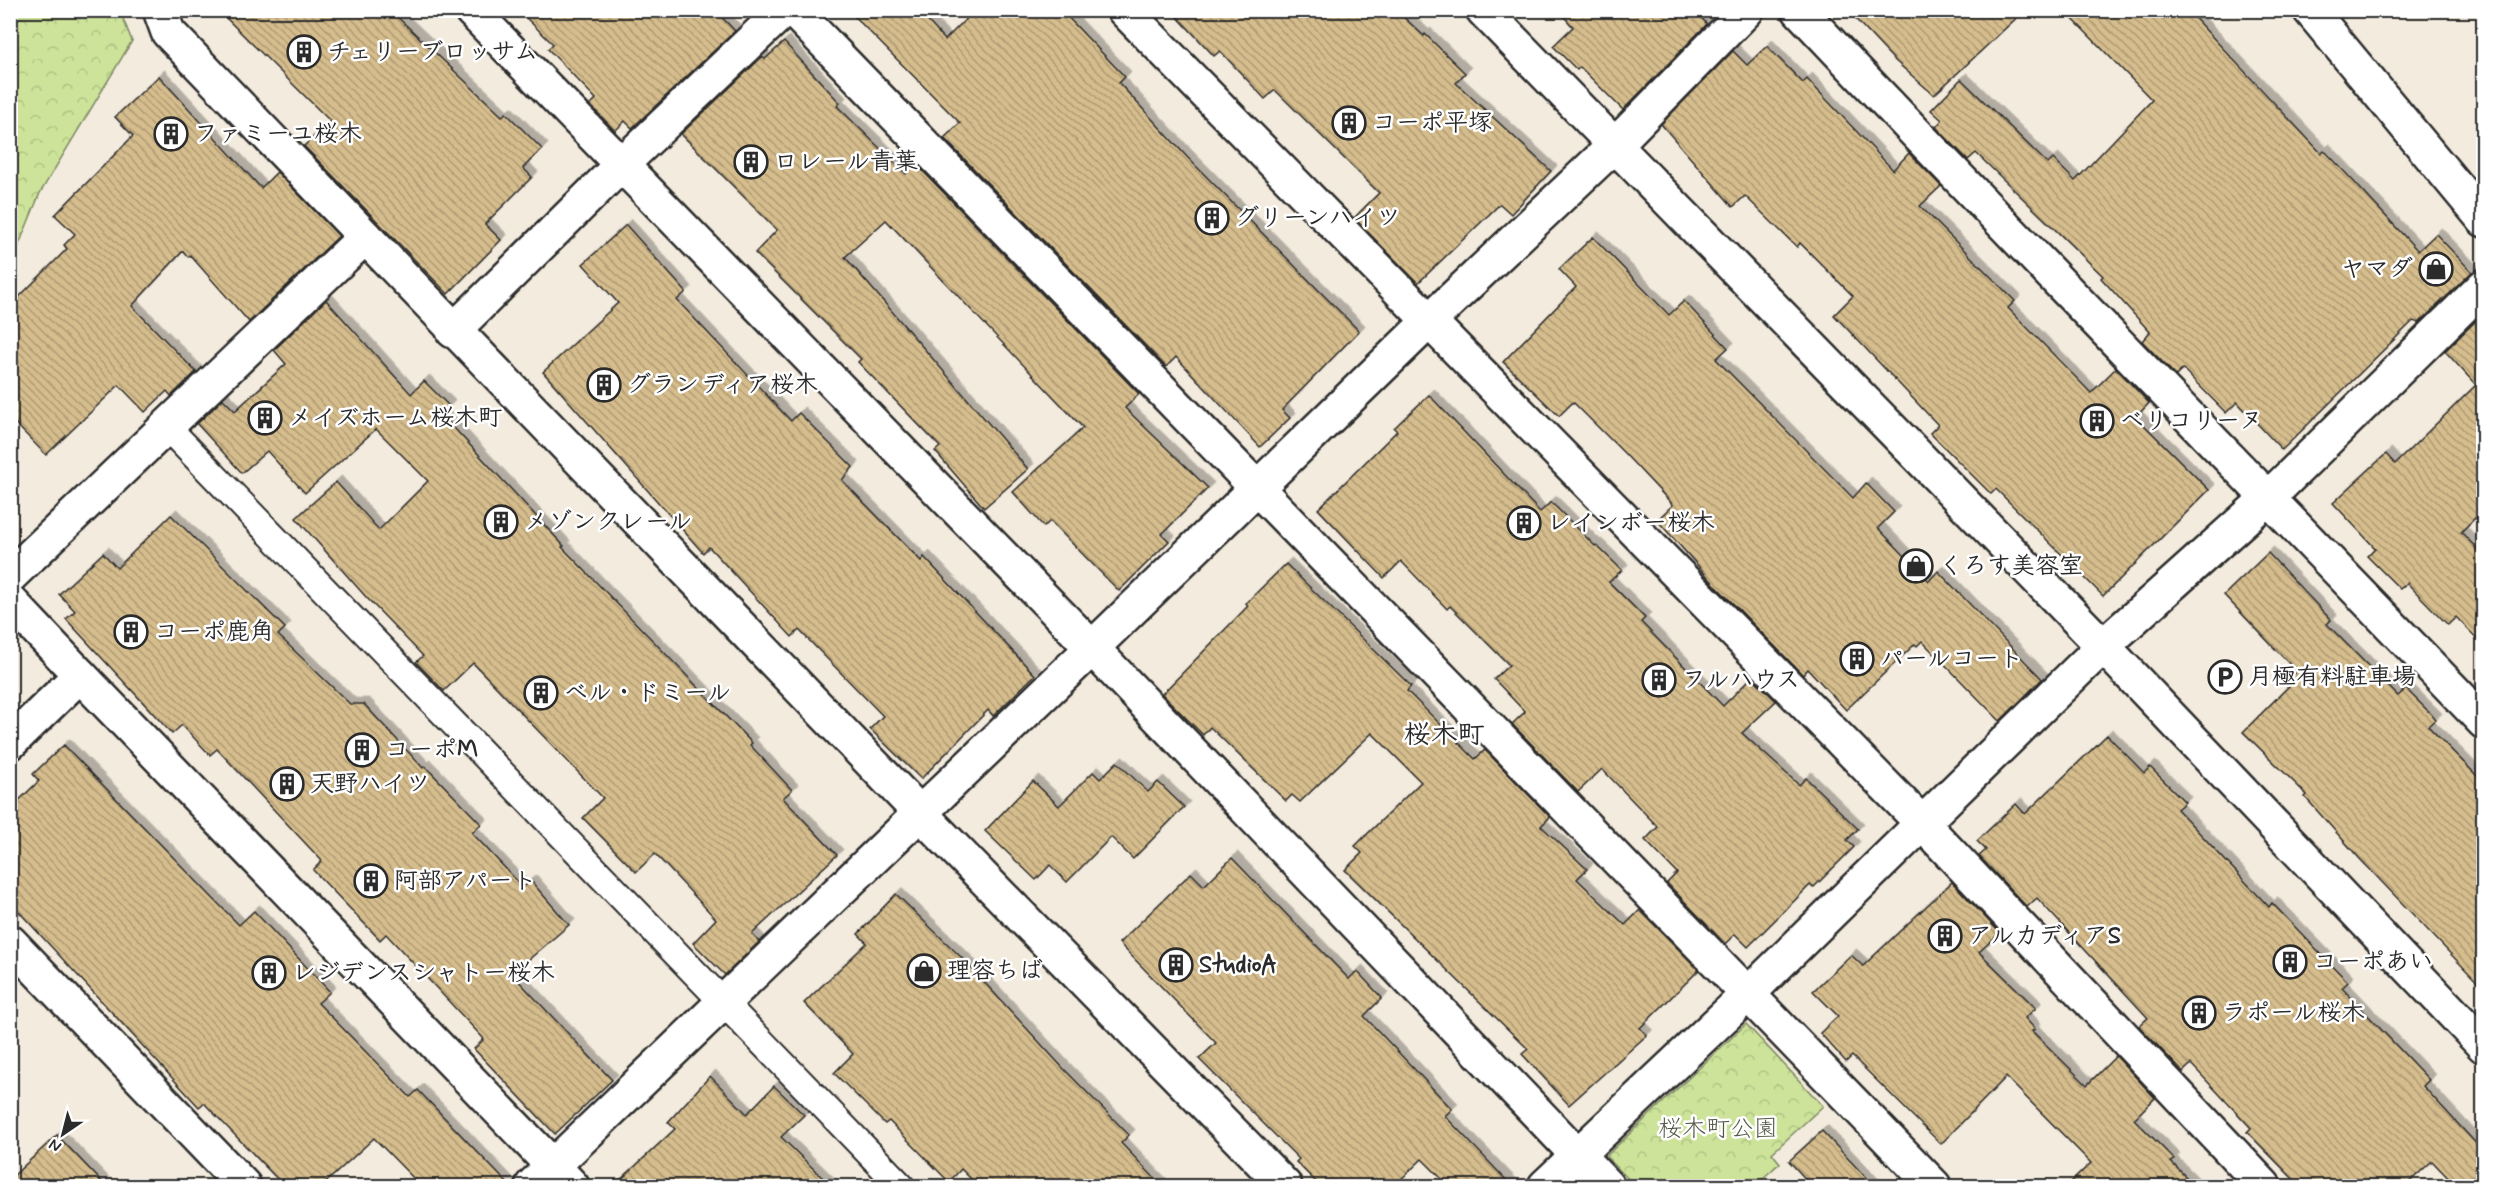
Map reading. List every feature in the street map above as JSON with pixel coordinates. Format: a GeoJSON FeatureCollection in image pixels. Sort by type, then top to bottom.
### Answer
{"type":"FeatureCollection","features":[{"type":"Feature","properties":{"kind":"street"},"geometry":{"type":"LineString","coordinates":[[160,10],[168,32],[364,238],[920,813],[1285,1186]]}},
{"type":"Feature","properties":{"kind":"street"},"geometry":{"type":"LineString","coordinates":[[471,10],[620,166],[1092,648],[1607,1186]]}},
{"type":"Feature","properties":{"kind":"street"},"geometry":{"type":"LineString","coordinates":[[453,331],[620,166],[784,10]]}},
{"type":"Feature","properties":{"kind":"street"},"geometry":{"type":"LineString","coordinates":[[793,10],[1934,1186]]}},
{"type":"Feature","properties":{"kind":"street"},"geometry":{"type":"LineString","coordinates":[[1124,10],[1922,823],[2264,1186]]}},
{"type":"Feature","properties":{"kind":"street"},"geometry":{"type":"LineString","coordinates":[[1483,10],[2103,646],[2484,1046]]}},
{"type":"Feature","properties":{"kind":"street"},"geometry":{"type":"LineString","coordinates":[[10,601],[552,1180],[724,1002],[1430,320],[1615,145],[1747,10]]}},
{"type":"Feature","properties":{"kind":"street"},"geometry":{"type":"LineString","coordinates":[[1799,10],[2025,249],[2484,722]]}},
{"type":"Feature","properties":{"kind":"street"},"geometry":{"type":"LineString","coordinates":[[2310,10],[2484,220]]}},
{"type":"Feature","properties":{"kind":"street"},"geometry":{"type":"LineString","coordinates":[[10,576],[364,238]]}},
{"type":"Feature","properties":{"kind":"street"},"geometry":{"type":"LineString","coordinates":[[1545,1186],[1749,993],[2103,646],[2268,497],[2484,286]]}},
{"type":"Feature","properties":{"kind":"street"},"geometry":{"type":"LineString","coordinates":[[10,743],[80,675]]}},
{"type":"Feature","properties":{"kind":"street"},"geometry":{"type":"LineString","coordinates":[[10,942],[244,1186]]}},
{"type":"Feature","properties":{"kind":"lane"},"geometry":{"type":"LineString","coordinates":[[166,426],[901,1186]]}},
{"type":"Feature","properties":{"kind":"green space"},"geometry":{"type":"Polygon","coordinates":[[[11,10],[120,11],[132,41],[40,193],[11,264],[11,10]]]}},
{"type":"Feature","properties":{"kind":"green space","name":"桜木町公園"},"geometry":{"type":"Polygon","coordinates":[[[1746,1024],[1823,1106],[1772,1153],[1780,1163],[1754,1186],[1635,1186],[1606,1156],[1746,1024]]]}},
{"type":"Feature","properties":{"kind":"building"},"geometry":{"type":"Polygon","coordinates":[[[218,10],[390,10],[502,116],[506,113],[542,149],[523,168],[532,177],[485,224],[501,240],[448,294],[304,146],[330,121],[218,10]]]}},
{"type":"Feature","properties":{"kind":"building"},"geometry":{"type":"Polygon","coordinates":[[[518,10],[715,10],[735,31],[632,128],[625,121],[615,131],[590,105],[596,99],[548,49],[553,44],[518,10]]]}},
{"type":"Feature","properties":{"kind":"building"},"geometry":{"type":"Polygon","coordinates":[[[848,10],[931,10],[924,17],[945,40],[975,10],[1061,10],[1125,77],[1119,83],[1187,157],[1359,331],[1282,410],[1290,418],[1260,447],[1176,357],[1166,367],[944,138],[960,123],[848,10]]]}},
{"type":"Feature","properties":{"kind":"building"},"geometry":{"type":"Polygon","coordinates":[[[1171,10],[1396,10],[1424,36],[1425,34],[1465,73],[1456,83],[1551,171],[1511,214],[1500,204],[1418,283],[1354,218],[1379,193],[1275,90],[1265,99],[1220,51],[1214,56],[1171,10]]]}},
{"type":"Feature","properties":{"kind":"building"},"geometry":{"type":"Polygon","coordinates":[[[1558,10],[1694,10],[1707,24],[1623,110],[1580,67],[1577,70],[1553,46],[1573,27],[1558,10]]]}},
{"type":"Feature","properties":{"kind":"building"},"geometry":{"type":"Polygon","coordinates":[[[1847,10],[2025,10],[1934,95],[1893,59],[1847,10]]]}},
{"type":"Feature","properties":{"kind":"building"},"geometry":{"type":"Polygon","coordinates":[[[2064,10],[2187,10],[2321,153],[2324,150],[2418,251],[2436,234],[2472,272],[2419,323],[2413,321],[2282,450],[2237,402],[2226,413],[2183,369],[2176,376],[2142,341],[2150,332],[2101,278],[2103,276],[1976,153],[1968,160],[1936,127],[1942,120],[1931,110],[1961,79],[2048,164],[2053,159],[2075,181],[2152,100],[2064,10]]]}},
{"type":"Feature","properties":{"kind":"building"},"geometry":{"type":"Polygon","coordinates":[[[784,42],[840,103],[837,106],[906,174],[916,164],[1139,394],[1125,408],[1208,488],[1162,534],[1169,541],[1119,591],[1050,521],[1044,527],[1013,492],[1083,428],[886,220],[845,257],[1028,469],[984,508],[935,451],[940,447],[858,362],[861,359],[755,253],[777,230],[681,134],[762,57],[765,59],[784,42]]]}},
{"type":"Feature","properties":{"kind":"building"},"geometry":{"type":"Polygon","coordinates":[[[1767,46],[1803,83],[1807,79],[1893,170],[1909,153],[1941,186],[1920,206],[2015,301],[2008,308],[2091,393],[2116,368],[2149,403],[2136,417],[2209,490],[2103,596],[1996,489],[1991,494],[1930,433],[1938,425],[1834,315],[1853,296],[1800,243],[1797,247],[1745,196],[1733,207],[1661,124],[1733,51],[1747,65],[1767,46]]]}},
{"type":"Feature","properties":{"kind":"building"},"geometry":{"type":"Polygon","coordinates":[[[159,76],[261,188],[277,172],[339,236],[249,322],[190,255],[188,257],[183,251],[132,306],[196,372],[171,396],[167,391],[145,412],[119,385],[46,455],[10,418],[10,306],[67,249],[64,245],[75,234],[55,215],[133,136],[115,117],[159,76]]]}},
{"type":"Feature","properties":{"kind":"building"},"geometry":{"type":"Polygon","coordinates":[[[626,225],[686,292],[677,300],[791,421],[799,413],[853,467],[842,480],[921,561],[924,557],[1035,675],[993,716],[988,710],[921,779],[870,729],[883,716],[799,630],[792,637],[709,547],[703,553],[543,372],[618,303],[583,264],[626,225]]]}},
{"type":"Feature","properties":{"kind":"building"},"geometry":{"type":"Polygon","coordinates":[[[1593,237],[1669,315],[1684,301],[1728,348],[1716,359],[1853,498],[1866,483],[1894,512],[1878,528],[1929,581],[1938,571],[2042,679],[2000,721],[1922,641],[1917,646],[1915,644],[1846,710],[1808,669],[1803,675],[1716,586],[1657,520],[1673,505],[1626,455],[1573,402],[1559,416],[1503,362],[1576,287],[1559,269],[1593,237]]]}},
{"type":"Feature","properties":{"kind":"building"},"geometry":{"type":"Polygon","coordinates":[[[326,300],[411,394],[424,381],[449,406],[441,414],[564,546],[562,547],[752,743],[750,745],[792,790],[783,798],[837,855],[752,934],[759,942],[725,975],[693,943],[716,919],[655,854],[636,872],[583,818],[603,798],[473,663],[444,691],[416,662],[423,656],[366,597],[296,518],[336,482],[379,530],[428,481],[376,429],[305,493],[267,451],[242,473],[197,424],[223,399],[235,411],[286,364],[274,350],[326,300]]]}},
{"type":"Feature","properties":{"kind":"building"},"geometry":{"type":"Polygon","coordinates":[[[2484,313],[2484,509],[2461,532],[2484,556],[2484,646],[2456,617],[2448,625],[2407,583],[2400,589],[2367,556],[2375,548],[2333,503],[2386,454],[2395,464],[2476,385],[2445,351],[2484,313]]]}},
{"type":"Feature","properties":{"kind":"building"},"geometry":{"type":"Polygon","coordinates":[[[1429,395],[1540,512],[1551,502],[1622,570],[1609,582],[1645,618],[1641,622],[1723,706],[1752,677],[1776,701],[1742,733],[1799,785],[1806,778],[1858,829],[1847,840],[1854,847],[1813,888],[1810,885],[1748,947],[1735,934],[1725,944],[1667,883],[1677,873],[1645,840],[1658,827],[1602,769],[1578,792],[1512,724],[1525,712],[1494,679],[1509,665],[1450,606],[1447,609],[1401,561],[1384,578],[1318,509],[1397,431],[1394,428],[1429,395]]]}},
{"type":"Feature","properties":{"kind":"building"},"geometry":{"type":"Polygon","coordinates":[[[171,515],[285,628],[278,635],[350,704],[364,704],[423,768],[425,766],[481,824],[472,833],[523,887],[531,881],[569,925],[512,974],[612,1080],[555,1134],[474,1049],[484,1039],[386,934],[380,940],[313,870],[322,861],[217,749],[210,755],[182,725],[172,734],[66,619],[75,611],[59,594],[103,553],[117,568],[171,515]]]}},
{"type":"Feature","properties":{"kind":"building"},"geometry":{"type":"Polygon","coordinates":[[[2268,553],[2331,620],[2327,624],[2398,696],[2406,689],[2436,719],[2428,726],[2484,783],[2484,989],[2359,858],[2305,797],[2307,795],[2243,732],[2294,681],[2290,677],[2296,671],[2224,595],[2268,553]]]}},
{"type":"Feature","properties":{"kind":"building"},"geometry":{"type":"Polygon","coordinates":[[[1286,564],[1411,686],[1407,691],[1475,759],[1485,750],[1550,817],[1541,826],[1587,869],[1577,879],[1625,925],[1640,910],[1699,970],[1640,1028],[1647,1035],[1569,1105],[1522,1054],[1528,1049],[1345,870],[1362,853],[1355,846],[1421,782],[1372,733],[1300,802],[1292,795],[1286,801],[1210,727],[1203,735],[1162,694],[1248,606],[1246,603],[1286,564]]]}},
{"type":"Feature","properties":{"kind":"building"},"geometry":{"type":"Polygon","coordinates":[[[2107,735],[2144,773],[2150,767],[2185,802],[2177,809],[2269,907],[2272,903],[2348,982],[2342,988],[2429,1080],[2423,1086],[2484,1152],[2484,1186],[2456,1186],[2432,1161],[2405,1186],[2300,1186],[2247,1132],[2251,1128],[2191,1064],[2183,1072],[2139,1026],[2148,1018],[2037,898],[2027,907],[1979,856],[1986,850],[1977,841],[2016,804],[2025,814],[2107,735]]]}},
{"type":"Feature","properties":{"kind":"building"},"geometry":{"type":"Polygon","coordinates":[[[64,745],[239,925],[254,911],[330,992],[318,1003],[410,1097],[418,1090],[510,1186],[421,1186],[374,1138],[322,1186],[284,1186],[204,1103],[199,1107],[10,902],[10,809],[39,781],[33,774],[64,745]]]}},
{"type":"Feature","properties":{"kind":"building"},"geometry":{"type":"Polygon","coordinates":[[[1117,762],[1148,792],[1158,782],[1184,807],[1133,859],[1111,837],[1067,882],[1050,865],[1036,880],[985,831],[1033,781],[1059,806],[1093,772],[1100,779],[1117,762]]]}},
{"type":"Feature","properties":{"kind":"building"},"geometry":{"type":"Polygon","coordinates":[[[1232,858],[1349,979],[1357,971],[1382,998],[1364,1016],[1452,1109],[1445,1116],[1512,1186],[1449,1186],[1422,1159],[1394,1186],[1320,1186],[1296,1162],[1299,1159],[1199,1059],[1216,1043],[1119,943],[1191,873],[1204,886],[1232,858]]]}},
{"type":"Feature","properties":{"kind":"building"},"geometry":{"type":"Polygon","coordinates":[[[1952,882],[2000,933],[1979,952],[2036,1008],[2025,1018],[2035,1029],[2032,1031],[2087,1085],[2116,1056],[2155,1098],[2134,1119],[2174,1159],[2171,1162],[2195,1186],[2067,1186],[2091,1163],[2006,1077],[1941,1144],[1852,1056],[1846,1062],[1820,1033],[1838,1016],[1813,991],[1851,955],[1863,966],[1952,882]]]}},
{"type":"Feature","properties":{"kind":"building"},"geometry":{"type":"Polygon","coordinates":[[[896,894],[963,959],[1063,1068],[1129,1135],[1121,1143],[1162,1186],[978,1186],[961,1169],[949,1182],[889,1121],[885,1124],[834,1073],[853,1054],[804,1003],[867,943],[858,934],[896,894]]]}},
{"type":"Feature","properties":{"kind":"building"},"geometry":{"type":"Polygon","coordinates":[[[710,1076],[747,1114],[774,1086],[804,1115],[781,1137],[831,1186],[614,1186],[675,1129],[668,1122],[710,1076]]]}},
{"type":"Feature","properties":{"kind":"building"},"geometry":{"type":"Polygon","coordinates":[[[1822,1131],[1874,1186],[1812,1186],[1789,1161],[1822,1131]]]}},
{"type":"Feature","properties":{"kind":"building"},"geometry":{"type":"Polygon","coordinates":[[[57,1135],[106,1186],[10,1186],[10,1179],[57,1135]]]}},
{"type":"Feature","properties":{"kind":"place","name":"チェリーブロッサム"},"geometry":{"type":"Point","coordinates":[304,52]}},
{"type":"Feature","properties":{"kind":"place","name":"コーポ平塚"},"geometry":{"type":"Point","coordinates":[1349,123]}},
{"type":"Feature","properties":{"kind":"place","name":"ファミーユ桜木"},"geometry":{"type":"Point","coordinates":[171,134]}},
{"type":"Feature","properties":{"kind":"place","name":"ロレール青葉"},"geometry":{"type":"Point","coordinates":[751,162]}},
{"type":"Feature","properties":{"kind":"place","name":"グリーンハイツ"},"geometry":{"type":"Point","coordinates":[1212,218]}},
{"type":"Feature","properties":{"kind":"place","name":"ヤマダ"},"geometry":{"type":"Point","coordinates":[2436,269]}},
{"type":"Feature","properties":{"kind":"place","name":"グランディア桜木"},"geometry":{"type":"Point","coordinates":[604,385]}},
{"type":"Feature","properties":{"kind":"place","name":"メイズホーム桜木町"},"geometry":{"type":"Point","coordinates":[265,418]}},
{"type":"Feature","properties":{"kind":"place","name":"ベリコリーヌ"},"geometry":{"type":"Point","coordinates":[2097,421]}},
{"type":"Feature","properties":{"kind":"place","name":"メゾンクレール"},"geometry":{"type":"Point","coordinates":[501,522]}},
{"type":"Feature","properties":{"kind":"place","name":"レインボー桜木"},"geometry":{"type":"Point","coordinates":[1524,523]}},
{"type":"Feature","properties":{"kind":"place","name":"くろす美容室"},"geometry":{"type":"Point","coordinates":[1916,566]}},
{"type":"Feature","properties":{"kind":"place","name":"コーポ鹿角"},"geometry":{"type":"Point","coordinates":[131,632]}},
{"type":"Feature","properties":{"kind":"place","name":"パールコート"},"geometry":{"type":"Point","coordinates":[1857,659]}},
{"type":"Feature","properties":{"kind":"place","name":"月極有料駐車場"},"geometry":{"type":"Point","coordinates":[2225,677]}},
{"type":"Feature","properties":{"kind":"place","name":"フルハウス"},"geometry":{"type":"Point","coordinates":[1659,680]}},
{"type":"Feature","properties":{"kind":"place","name":"ベル・ドミール"},"geometry":{"type":"Point","coordinates":[541,693]}},
{"type":"Feature","properties":{"kind":"place","name":"コーポM"},"geometry":{"type":"Point","coordinates":[362,750]}},
{"type":"Feature","properties":{"kind":"place","name":"天野ハイツ"},"geometry":{"type":"Point","coordinates":[287,784]}},
{"type":"Feature","properties":{"kind":"place","name":"阿部アパート"},"geometry":{"type":"Point","coordinates":[371,881]}},
{"type":"Feature","properties":{"kind":"place","name":"アルカディアS"},"geometry":{"type":"Point","coordinates":[1945,936]}},
{"type":"Feature","properties":{"kind":"place","name":"コーポあい"},"geometry":{"type":"Point","coordinates":[2290,962]}},
{"type":"Feature","properties":{"kind":"place","name":"StudioA"},"geometry":{"type":"Point","coordinates":[1176,965]}},
{"type":"Feature","properties":{"kind":"place","name":"理容ちば"},"geometry":{"type":"Point","coordinates":[924,971]}},
{"type":"Feature","properties":{"kind":"place","name":"レジデンスシャトー桜木"},"geometry":{"type":"Point","coordinates":[269,973]}},
{"type":"Feature","properties":{"kind":"place","name":"ラポール桜木"},"geometry":{"type":"Point","coordinates":[2199,1013]}},
{"type":"Feature","properties":{"kind":"district","name":"桜木町"},"geometry":{"type":"Point","coordinates":[1444,735]}}]}
